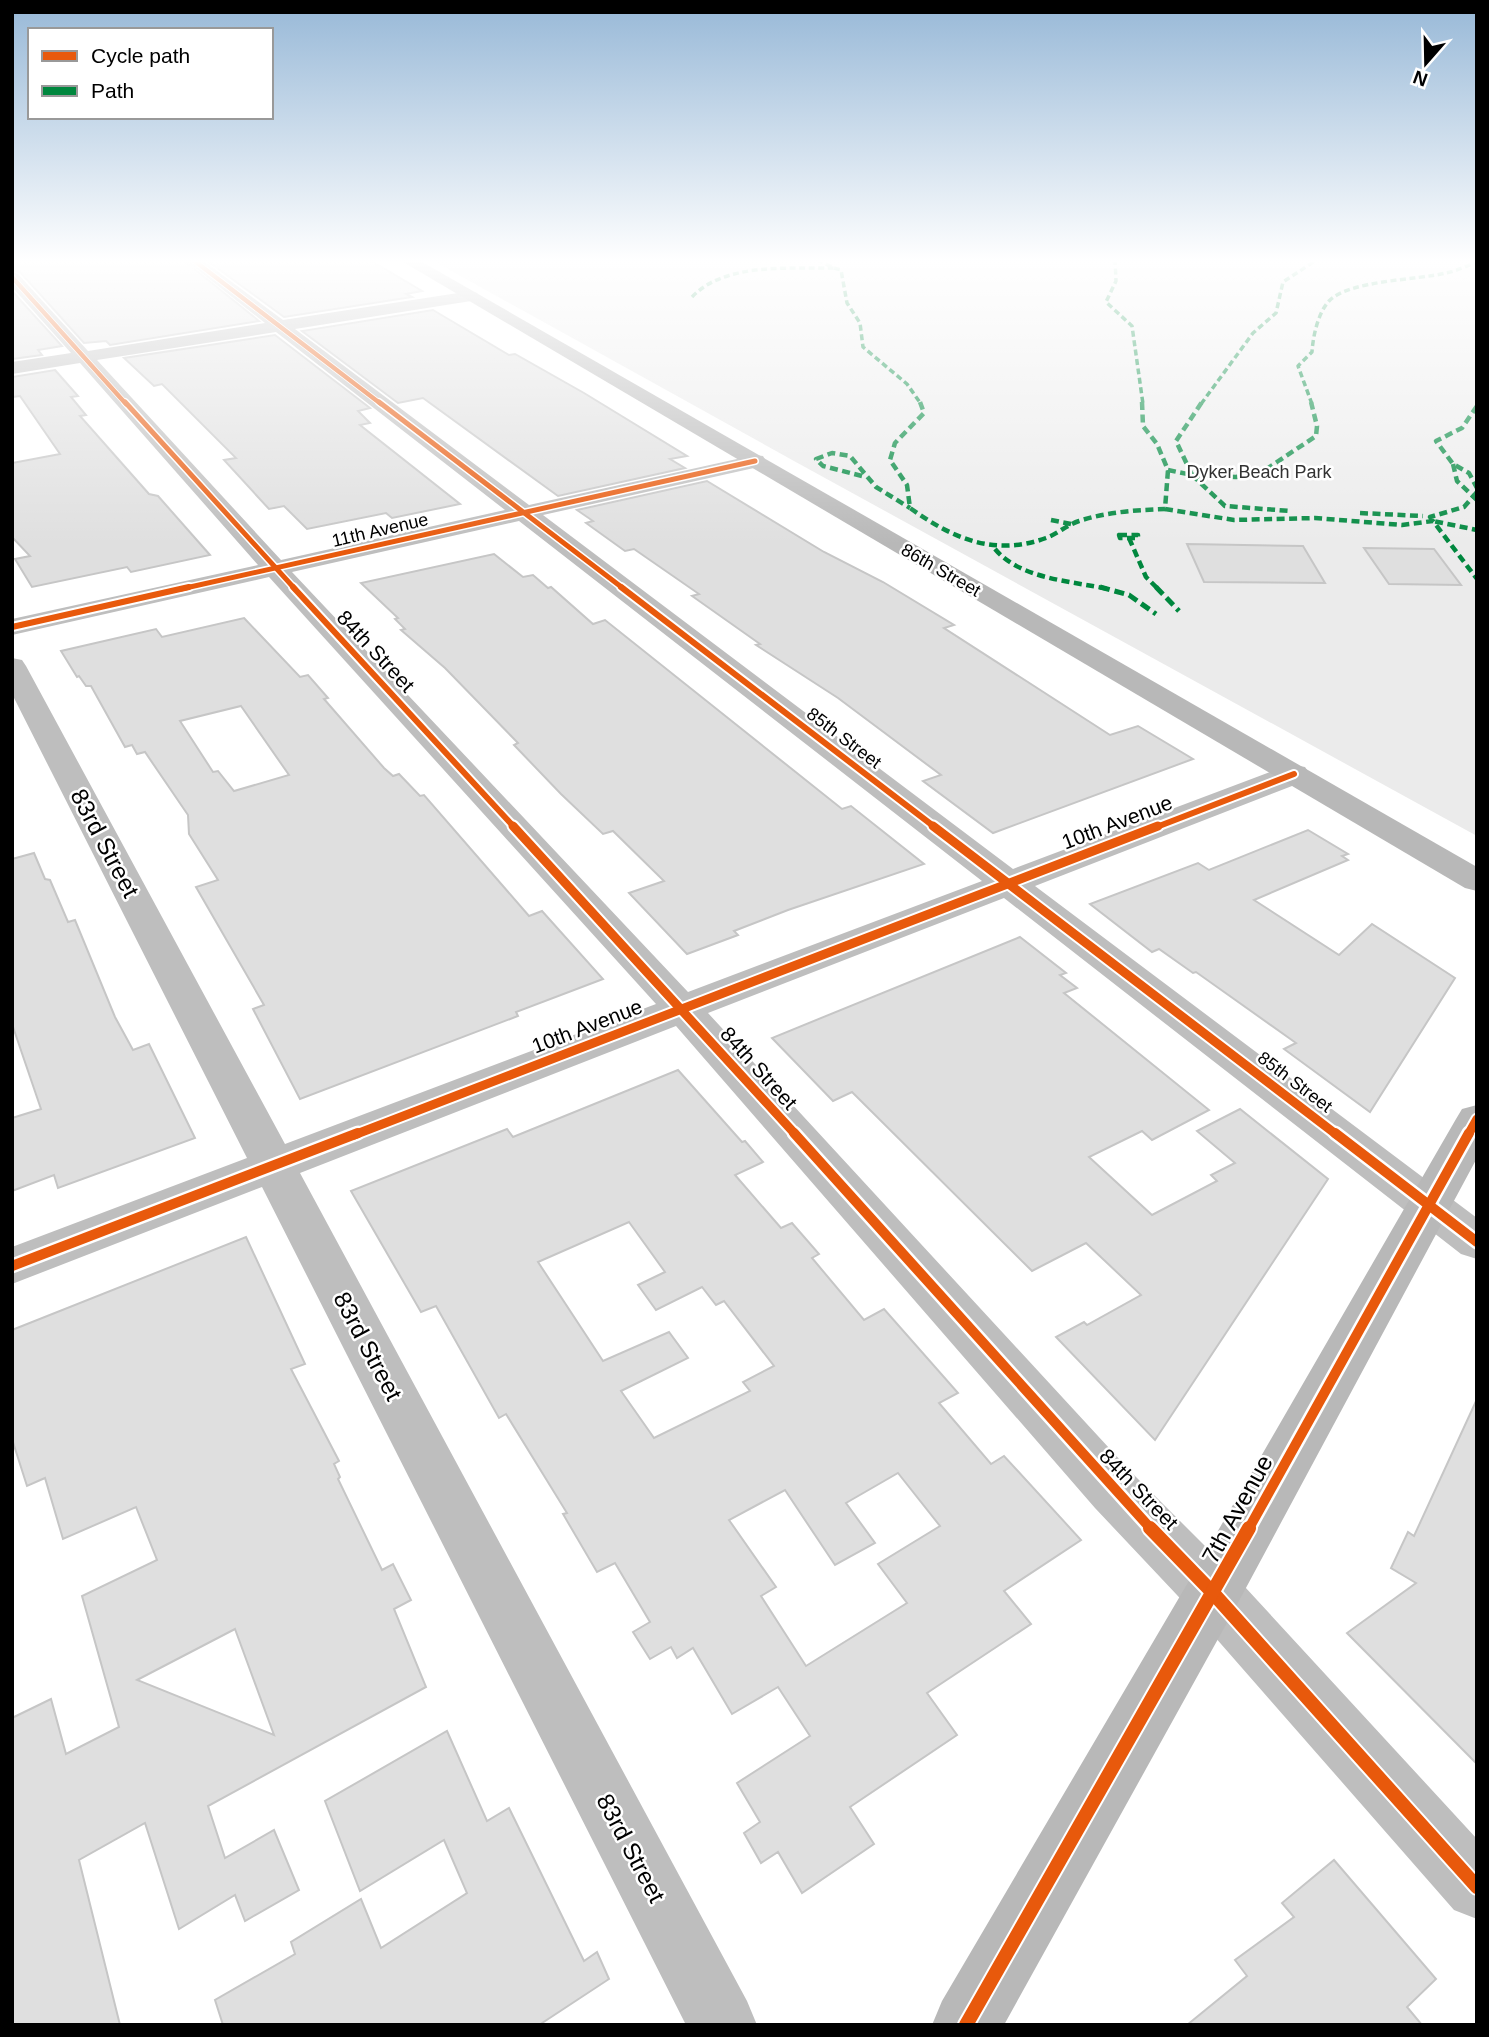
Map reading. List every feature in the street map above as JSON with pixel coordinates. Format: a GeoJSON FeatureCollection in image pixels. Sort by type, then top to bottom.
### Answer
{"type":"FeatureCollection","features":[{"type":"Feature","properties":{"kind":"main road","name":"86th Street"},"geometry":{"type":"LineString","coordinates":[[571,354],[1477,881]]}},
{"type":"Feature","properties":{"kind":"main road","name":"7th Avenue"},"geometry":{"type":"LineString","coordinates":[[966,2025],[1213,1593],[1477,1119]]}},
{"type":"Feature","properties":{"kind":"street"},"geometry":{"type":"LineString","coordinates":[[12,368],[98,354]]}},
{"type":"Feature","properties":{"kind":"street","name":"85th Street"},"geometry":{"type":"LineString","coordinates":[[316,354],[1477,1242]]}},
{"type":"Feature","properties":{"kind":"street","name":"84th Street"},"geometry":{"type":"LineString","coordinates":[[85,356],[277,570],[681,1008],[1114,1491],[1213,1593],[1477,1887]]}},
{"type":"Feature","properties":{"kind":"street","name":"11th Avenue"},"geometry":{"type":"LineString","coordinates":[[12,627],[277,570],[755,461]]}},
{"type":"Feature","properties":{"kind":"street","name":"83rd Street"},"geometry":{"type":"LineString","coordinates":[[12,666],[723,2025]]}},
{"type":"Feature","properties":{"kind":"street","name":"10th Avenue"},"geometry":{"type":"LineString","coordinates":[[12,1266],[1294,775]]}},
{"type":"Feature","properties":{"kind":"green space","name":"Dyker Beach Park"},"geometry":{"type":"Polygon","coordinates":[[[601,354],[1477,354],[1477,836],[601,354]]]}},
{"type":"Feature","properties":{"kind":"building"},"geometry":{"type":"Polygon","coordinates":[[[12,354],[42,355],[12,359],[12,354]]]}},
{"type":"Feature","properties":{"kind":"building"},"geometry":{"type":"Polygon","coordinates":[[[150,354],[300,354],[370,408],[358,411],[370,423],[360,425],[460,504],[392,518],[386,513],[307,529],[284,506],[269,509],[224,460],[236,458],[162,384],[154,386],[124,358],[150,354]]]}},
{"type":"Feature","properties":{"kind":"building"},"geometry":{"type":"Polygon","coordinates":[[[333,354],[515,354],[687,456],[670,459],[685,468],[558,496],[423,398],[398,403],[333,354]]]}},
{"type":"Feature","properties":{"kind":"building"},"geometry":{"type":"Polygon","coordinates":[[[55,370],[78,396],[71,397],[86,415],[80,416],[149,494],[158,496],[210,555],[131,572],[127,567],[32,587],[15,559],[30,556],[12,537],[12,463],[60,454],[20,396],[12,397],[12,377],[55,370]]]}},
{"type":"Feature","properties":{"kind":"building"},"geometry":{"type":"Polygon","coordinates":[[[707,481],[824,552],[883,582],[954,625],[944,628],[1110,735],[1138,726],[1193,759],[993,833],[923,781],[941,775],[838,698],[756,645],[760,644],[692,596],[699,594],[634,549],[625,551],[586,523],[593,521],[577,510],[707,481]]]}},
{"type":"Feature","properties":{"kind":"building"},"geometry":{"type":"Polygon","coordinates":[[[1187,544],[1303,546],[1325,583],[1204,582],[1187,544]]]}},
{"type":"Feature","properties":{"kind":"building"},"geometry":{"type":"Polygon","coordinates":[[[1364,548],[1434,549],[1461,585],[1389,584],[1364,548]]]}},
{"type":"Feature","properties":{"kind":"building"},"geometry":{"type":"Polygon","coordinates":[[[494,554],[523,577],[533,575],[548,588],[551,587],[593,624],[605,620],[842,809],[851,806],[924,864],[788,910],[734,931],[738,935],[687,954],[629,893],[664,881],[613,831],[603,834],[561,794],[514,745],[518,743],[445,668],[401,630],[405,629],[395,619],[398,618],[361,583],[494,554]]]}},
{"type":"Feature","properties":{"kind":"building"},"geometry":{"type":"Polygon","coordinates":[[[244,618],[300,677],[308,675],[328,698],[324,699],[384,768],[393,776],[399,774],[420,796],[424,795],[529,916],[542,911],[603,979],[516,1012],[518,1016],[300,1099],[253,1009],[264,1005],[196,887],[218,880],[189,834],[188,815],[145,752],[137,754],[132,745],[125,747],[91,686],[86,686],[79,676],[77,677],[61,651],[156,629],[162,637],[244,618]],[[241,706],[180,721],[213,772],[218,771],[234,791],[289,775],[241,706]]]}},
{"type":"Feature","properties":{"kind":"building"},"geometry":{"type":"Polygon","coordinates":[[[1308,830],[1348,854],[1342,856],[1348,860],[1254,900],[1339,955],[1372,924],[1455,978],[1370,1112],[1284,1049],[1296,1043],[1196,972],[1193,973],[1159,949],[1152,952],[1090,904],[1198,863],[1209,870],[1308,830]]]}},
{"type":"Feature","properties":{"kind":"building"},"geometry":{"type":"Polygon","coordinates":[[[34,853],[45,879],[50,880],[68,922],[75,920],[115,1017],[133,1050],[149,1044],[195,1138],[58,1188],[54,1175],[12,1191],[12,1118],[41,1109],[12,1024],[12,859],[34,853]]]}},
{"type":"Feature","properties":{"kind":"building"},"geometry":{"type":"Polygon","coordinates":[[[1020,937],[1066,973],[1060,975],[1077,988],[1064,993],[1209,1110],[1152,1140],[1142,1131],[1089,1157],[1152,1215],[1217,1181],[1211,1175],[1235,1163],[1197,1131],[1240,1109],[1328,1179],[1155,1440],[1056,1337],[1084,1322],[1087,1325],[1141,1295],[1086,1243],[1032,1271],[852,1092],[833,1101],[772,1038],[1020,937]]]}},
{"type":"Feature","properties":{"kind":"building"},"geometry":{"type":"Polygon","coordinates":[[[678,1070],[763,1162],[735,1175],[781,1228],[792,1223],[819,1254],[812,1258],[864,1320],[884,1309],[958,1393],[939,1403],[991,1464],[1004,1456],[1081,1540],[1004,1591],[1031,1624],[927,1693],[957,1735],[850,1807],[874,1844],[802,1893],[778,1852],[761,1863],[744,1833],[760,1822],[737,1783],[810,1736],[778,1687],[732,1714],[693,1648],[677,1658],[671,1647],[650,1659],[633,1632],[650,1622],[615,1563],[597,1572],[563,1514],[567,1513],[506,1414],[499,1418],[436,1306],[421,1312],[351,1191],[507,1129],[513,1137],[678,1070]],[[629,1222],[538,1262],[603,1361],[669,1332],[688,1358],[621,1391],[654,1438],[750,1391],[743,1382],[774,1366],[724,1301],[716,1305],[702,1287],[656,1310],[638,1285],[665,1272],[629,1222]],[[898,1473],[846,1503],[875,1543],[835,1565],[785,1490],[729,1520],[776,1587],[761,1596],[806,1666],[907,1603],[878,1564],[940,1526],[898,1473]]]}},
{"type":"Feature","properties":{"kind":"building"},"geometry":{"type":"Polygon","coordinates":[[[246,1237],[305,1364],[291,1369],[339,1461],[334,1464],[340,1477],[338,1479],[382,1570],[393,1564],[411,1600],[394,1609],[426,1687],[208,1806],[225,1858],[274,1830],[299,1890],[245,1921],[235,1895],[179,1929],[145,1823],[79,1860],[120,2025],[12,2025],[12,1718],[51,1699],[66,1754],[119,1727],[82,1596],[157,1560],[136,1507],[63,1539],[45,1478],[27,1486],[12,1439],[12,1330],[246,1237]],[[235,1629],[137,1680],[274,1735],[235,1629]]]}},
{"type":"Feature","properties":{"kind":"building"},"geometry":{"type":"Polygon","coordinates":[[[1477,1399],[1477,1764],[1347,1633],[1416,1583],[1391,1568],[1408,1532],[1414,1536],[1477,1399]]]}},
{"type":"Feature","properties":{"kind":"building"},"geometry":{"type":"Polygon","coordinates":[[[447,1731],[487,1821],[509,1808],[584,1961],[597,1952],[609,1979],[539,2025],[223,2025],[215,2000],[295,1954],[291,1942],[361,1899],[381,1948],[467,1893],[444,1840],[360,1891],[325,1801],[447,1731]]]}},
{"type":"Feature","properties":{"kind":"building"},"geometry":{"type":"Polygon","coordinates":[[[1334,1860],[1436,1979],[1407,2007],[1422,2025],[1187,2025],[1247,1976],[1235,1960],[1294,1917],[1282,1903],[1334,1860]]]}},
{"type":"Feature","properties":{"kind":"marked path"},"geometry":{"type":"LineString","coordinates":[[872,354],[915,392],[924,413],[895,443],[890,460],[907,485],[910,508],[958,537],[974,543],[1008,547],[1046,538],[1091,518],[1122,512],[1165,509],[1168,470]]}},
{"type":"Feature","properties":{"kind":"marked path"},"geometry":{"type":"LineString","coordinates":[[1136,354],[1143,426],[1157,444],[1168,470],[1192,475],[1176,441],[1194,417],[1206,394],[1237,354]]}},
{"type":"Feature","properties":{"kind":"marked path"},"geometry":{"type":"LineString","coordinates":[[1192,475],[1254,475],[1266,470],[1316,436],[1316,418],[1298,366],[1310,354]]}},
{"type":"Feature","properties":{"kind":"marked path"},"geometry":{"type":"LineString","coordinates":[[1477,406],[1462,428],[1436,441],[1453,464],[1469,473],[1477,488]]}},
{"type":"Feature","properties":{"kind":"marked path"},"geometry":{"type":"LineString","coordinates":[[862,476],[823,466],[816,459],[832,453],[850,456],[876,487],[910,508]]}},
{"type":"Feature","properties":{"kind":"marked path"},"geometry":{"type":"LineString","coordinates":[[1453,464],[1457,481],[1477,500]]}},
{"type":"Feature","properties":{"kind":"marked path"},"geometry":{"type":"LineString","coordinates":[[1192,475],[1225,506],[1290,511]]}},
{"type":"Feature","properties":{"kind":"marked path"},"geometry":{"type":"LineString","coordinates":[[1477,492],[1464,507],[1430,517],[1433,521],[1477,530]]}},
{"type":"Feature","properties":{"kind":"marked path"},"geometry":{"type":"LineString","coordinates":[[1165,509],[1234,520],[1315,518],[1402,525],[1433,521],[1477,579]]}},
{"type":"Feature","properties":{"kind":"marked path"},"geometry":{"type":"LineString","coordinates":[[1360,513],[1423,516]]}},
{"type":"Feature","properties":{"kind":"marked path"},"geometry":{"type":"LineString","coordinates":[[1051,520],[1071,524]]}},
{"type":"Feature","properties":{"kind":"marked path"},"geometry":{"type":"LineString","coordinates":[[1119,535],[1138,535],[1138,538],[1120,538],[1119,535]]}},
{"type":"Feature","properties":{"kind":"marked path"},"geometry":{"type":"LineString","coordinates":[[1129,538],[1146,577],[1179,611]]}},
{"type":"Feature","properties":{"kind":"marked path"},"geometry":{"type":"LineString","coordinates":[[995,549],[1003,559],[1017,566],[1129,595],[1156,614]]}},
{"type":"Feature","properties":{"kind":"cycle path"},"geometry":{"type":"LineString","coordinates":[[82,354],[262,554],[710,1039],[1114,1491],[1213,1593],[1477,1887]]}},
{"type":"Feature","properties":{"kind":"cycle path"},"geometry":{"type":"LineString","coordinates":[[316,354],[1477,1242]]}},
{"type":"Feature","properties":{"kind":"cycle path"},"geometry":{"type":"LineString","coordinates":[[12,627],[755,461]]}},
{"type":"Feature","properties":{"kind":"cycle path"},"geometry":{"type":"LineString","coordinates":[[12,1266],[1294,774]]}},
{"type":"Feature","properties":{"kind":"cycle path"},"geometry":{"type":"LineString","coordinates":[[966,2025],[1213,1593],[1477,1119]]}}]}
